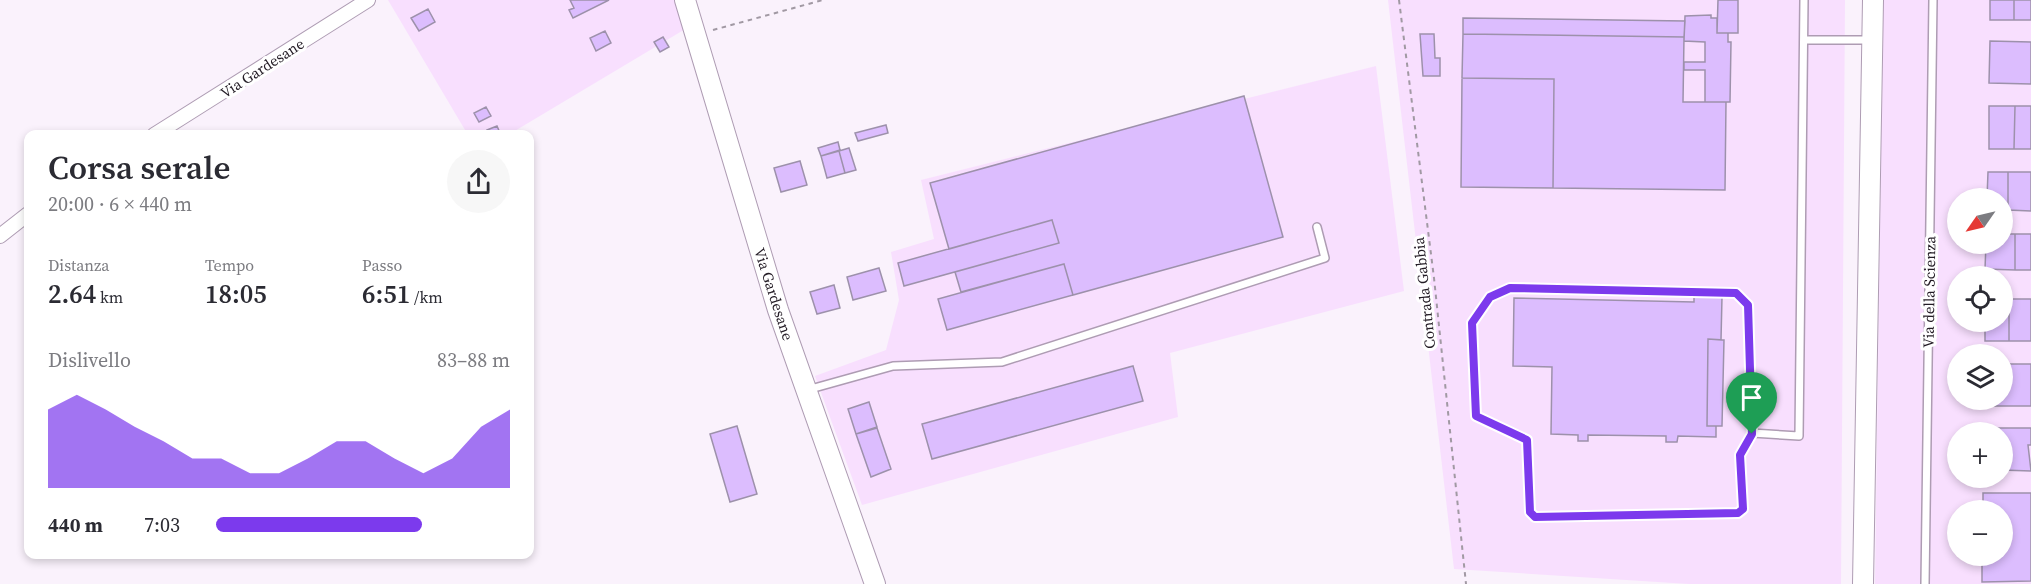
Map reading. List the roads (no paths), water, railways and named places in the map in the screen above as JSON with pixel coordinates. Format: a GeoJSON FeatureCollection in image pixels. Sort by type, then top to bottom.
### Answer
{"type":"FeatureCollection","features":[{"type":"Feature","properties":{"kind":"main road","name":"Via Gardesane"},"geometry":{"type":"LineString","coordinates":[[686,0],[778,310],[875,584]]}},
{"type":"Feature","properties":{"kind":"main road"},"geometry":{"type":"LineString","coordinates":[[1863,584],[1873,0]]}},
{"type":"Feature","properties":{"kind":"street","name":"Via Gardesane"},"geometry":{"type":"LineString","coordinates":[[162,130],[368,0]]}},
{"type":"Feature","properties":{"kind":"street"},"geometry":{"type":"LineString","coordinates":[[0,236],[24,217]]}},
{"type":"Feature","properties":{"kind":"lane"},"geometry":{"type":"LineString","coordinates":[[1752,434],[1799,436],[1804,0]]}},
{"type":"Feature","properties":{"kind":"lane","name":"Via della Scienza"},"geometry":{"type":"LineString","coordinates":[[1925,584],[1933,0]]}},
{"type":"Feature","properties":{"kind":"lane"},"geometry":{"type":"LineString","coordinates":[[1804,40],[1872,40]]}},
{"type":"Feature","properties":{"kind":"lane"},"geometry":{"type":"LineString","coordinates":[[807,390],[893,366],[1002,362],[1325,258],[1317,227]]}},
{"type":"Feature","properties":{"kind":"lane"},"geometry":{"type":"LineString","coordinates":[[1510,288],[1736,293],[1748,305],[1752,434],[1740,455],[1743,509],[1738,513],[1535,517],[1530,512],[1527,440],[1476,416],[1472,323],[1490,297],[1510,288]]}}]}
